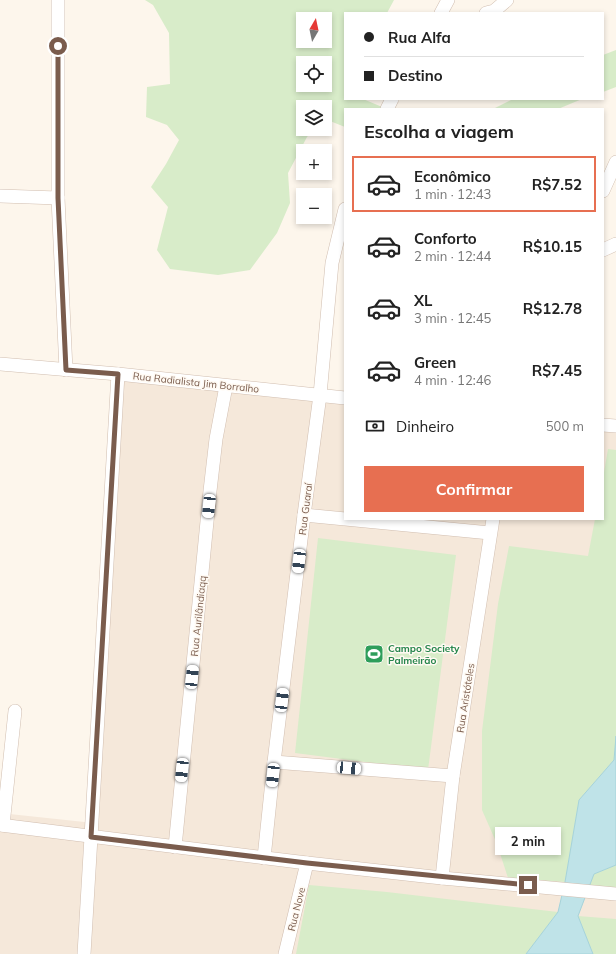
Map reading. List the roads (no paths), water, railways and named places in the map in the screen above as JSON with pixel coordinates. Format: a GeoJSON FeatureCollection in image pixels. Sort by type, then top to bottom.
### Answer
{"type":"FeatureCollection","features":[{"type":"Feature","properties":{"kind":"street"},"geometry":{"type":"LineString","coordinates":[[58,0],[58,198],[66,370]]}},
{"type":"Feature","properties":{"kind":"street"},"geometry":{"type":"LineString","coordinates":[[442,12],[448,0]]}},
{"type":"Feature","properties":{"kind":"street"},"geometry":{"type":"LineString","coordinates":[[490,12],[494,11],[507,0]]}},
{"type":"Feature","properties":{"kind":"street"},"geometry":{"type":"LineString","coordinates":[[604,189],[616,162]]}},
{"type":"Feature","properties":{"kind":"street"},"geometry":{"type":"LineString","coordinates":[[0,196],[58,198]]}},
{"type":"Feature","properties":{"kind":"street","name":"Rua Guaraí"},"geometry":{"type":"LineString","coordinates":[[264,858],[274,762],[320,395],[332,263],[344,213]]}},
{"type":"Feature","properties":{"kind":"street"},"geometry":{"type":"LineString","coordinates":[[604,250],[616,244]]}},
{"type":"Feature","properties":{"kind":"street","name":"Rua Radialista Jim Borralho"},"geometry":{"type":"LineString","coordinates":[[0,364],[118,374],[344,398]]}},
{"type":"Feature","properties":{"kind":"street"},"geometry":{"type":"LineString","coordinates":[[84,954],[118,374]]}},
{"type":"Feature","properties":{"kind":"street","name":"Rua Aurilândiaqq"},"geometry":{"type":"LineString","coordinates":[[175,847],[210,491],[216,439],[226,386]]}},
{"type":"Feature","properties":{"kind":"street"},"geometry":{"type":"LineString","coordinates":[[604,425],[616,426]]}},
{"type":"Feature","properties":{"kind":"street"},"geometry":{"type":"LineString","coordinates":[[304,515],[344,519]]}},
{"type":"Feature","properties":{"kind":"street"},"geometry":{"type":"LineString","coordinates":[[353,520],[490,534]]}},
{"type":"Feature","properties":{"kind":"street","name":"Rua Aristóteles"},"geometry":{"type":"LineString","coordinates":[[442,878],[453,776],[493,520]]}},
{"type":"Feature","properties":{"kind":"street"},"geometry":{"type":"LineString","coordinates":[[15,712],[2,825],[307,863],[442,878],[616,894]]}},
{"type":"Feature","properties":{"kind":"street"},"geometry":{"type":"LineString","coordinates":[[274,762],[453,776]]}},
{"type":"Feature","properties":{"kind":"street","name":"Rua Nove"},"geometry":{"type":"LineString","coordinates":[[285,954],[307,863]]}},
{"type":"Feature","properties":{"kind":"water"},"geometry":{"type":"Polygon","coordinates":[[[616,736],[616,865],[594,874],[578,916],[593,954],[526,954],[558,912],[565,882],[579,800],[614,760],[616,736]]]}},
{"type":"Feature","properties":{"kind":"place","name":"Campo Society Palmeirão"},"geometry":{"type":"Point","coordinates":[374,654]}}]}
